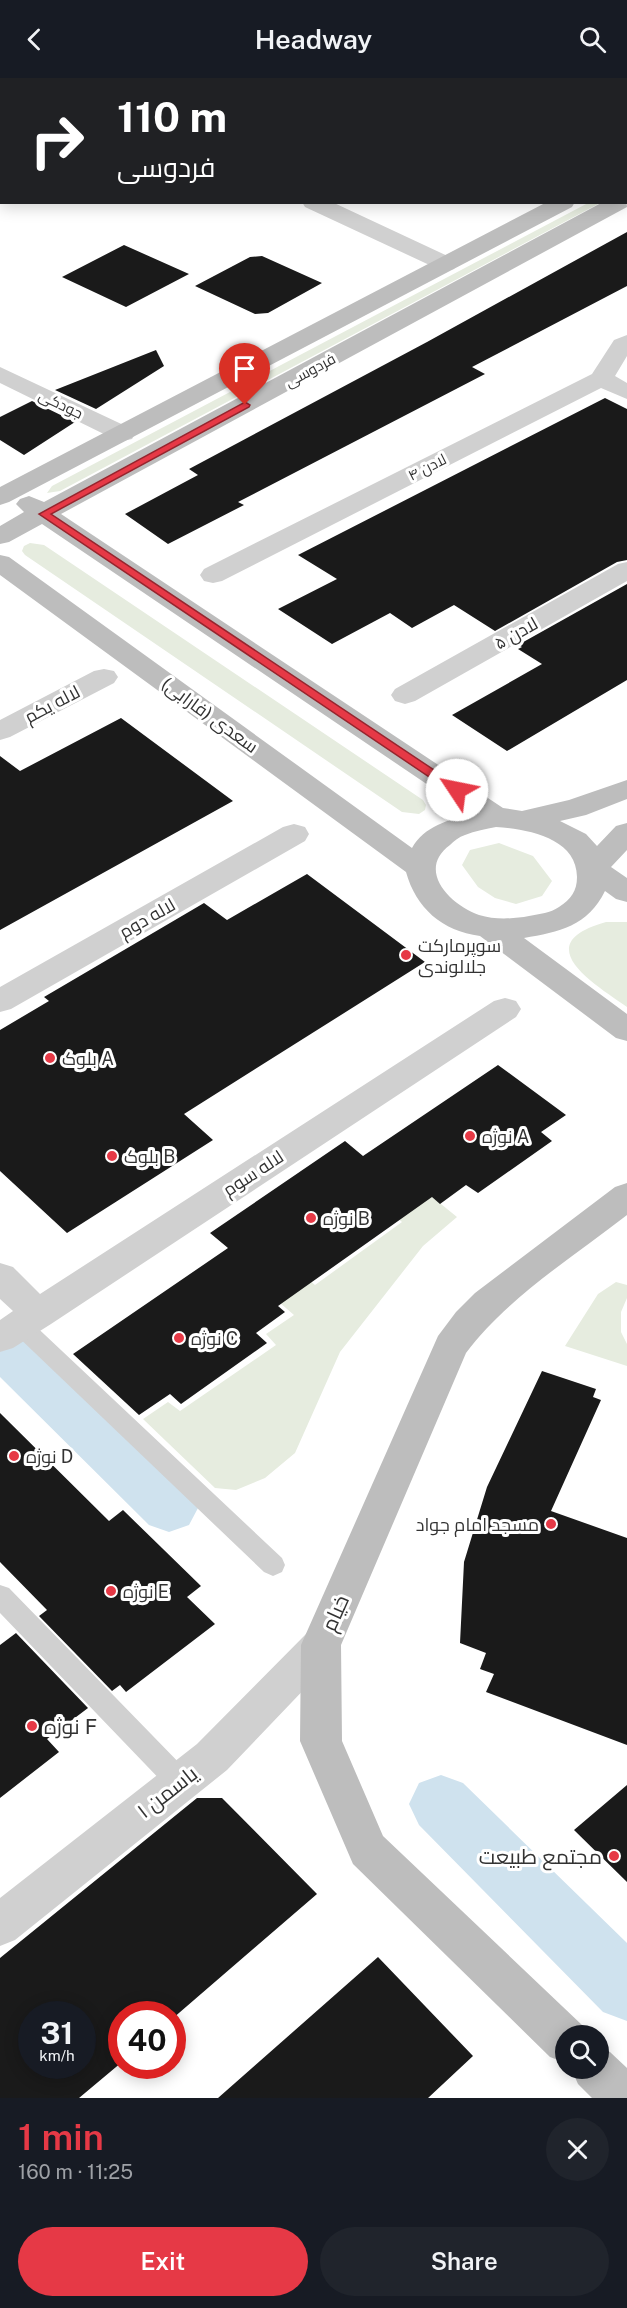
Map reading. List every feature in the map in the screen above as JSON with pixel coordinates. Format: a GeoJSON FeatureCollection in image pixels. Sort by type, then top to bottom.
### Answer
{"type":"FeatureCollection","features":[{"type":"Feature","properties":{"kind":"street"},"geometry":{"type":"LineString","coordinates":[[317,204],[446,264]]}},
{"type":"Feature","properties":{"kind":"street","name":"فردوسی"},"geometry":{"type":"LineString","coordinates":[[4,491],[123,434],[560,204]]}},
{"type":"Feature","properties":{"kind":"street","name":"فردوسی"},"geometry":{"type":"LineString","coordinates":[[0,537],[616,204]]}},
{"type":"Feature","properties":{"kind":"street"},"geometry":{"type":"LineString","coordinates":[[627,342],[622,345],[601,379],[627,392]]}},
{"type":"Feature","properties":{"kind":"street","name":"جودکی"},"geometry":{"type":"LineString","coordinates":[[0,374],[123,434]]}},
{"type":"Feature","properties":{"kind":"street","name":"لادن ۴"},"geometry":{"type":"LineString","coordinates":[[213,575],[601,379]]}},
{"type":"Feature","properties":{"kind":"street"},"geometry":{"type":"LineString","coordinates":[[4,491],[44,514],[496,817]]}},
{"type":"Feature","properties":{"kind":"street","name":"سعدی (فارابی)"},"geometry":{"type":"LineString","coordinates":[[0,563],[419,867]]}},
{"type":"Feature","properties":{"kind":"street","name":"لادن ۵"},"geometry":{"type":"LineString","coordinates":[[405,695],[627,570]]}},
{"type":"Feature","properties":{"kind":"street","name":"لاله یکم"},"geometry":{"type":"LineString","coordinates":[[0,731],[104,676]]}},
{"type":"Feature","properties":{"kind":"street"},"geometry":{"type":"LineString","coordinates":[[526,819],[576,808],[627,789]]}},
{"type":"Feature","properties":{"kind":"street"},"geometry":{"type":"LineString","coordinates":[[496,817],[526,819],[555,828],[585,853],[592,868],[592,884],[586,898],[575,911],[558,921],[537,928],[491,929],[452,917],[426,894],[420,880],[419,867],[423,854],[431,842],[444,832],[459,824],[496,817]]}},
{"type":"Feature","properties":{"kind":"street"},"geometry":{"type":"LineString","coordinates":[[592,868],[627,833]]}},
{"type":"Feature","properties":{"kind":"street","name":"لاله دوم"},"geometry":{"type":"LineString","coordinates":[[0,1001],[294,834]]}},
{"type":"Feature","properties":{"kind":"street"},"geometry":{"type":"LineString","coordinates":[[592,868],[627,892]]}},
{"type":"Feature","properties":{"kind":"street"},"geometry":{"type":"LineString","coordinates":[[491,929],[627,1030]]}},
{"type":"Feature","properties":{"kind":"street","name":"لاله سوم"},"geometry":{"type":"LineString","coordinates":[[19,1325],[505,1008]]}},
{"type":"Feature","properties":{"kind":"street","name":"خیام"},"geometry":{"type":"LineString","coordinates":[[555,2030],[368,1851],[321,1741],[321,1645],[451,1346],[469,1322],[488,1303],[627,1196]]}},
{"type":"Feature","properties":{"kind":"street"},"geometry":{"type":"LineString","coordinates":[[0,1277],[19,1325]]}},
{"type":"Feature","properties":{"kind":"street","name":"یاسمن ۱"},"geometry":{"type":"LineString","coordinates":[[0,1925],[212,1757],[321,1645]]}},
{"type":"Feature","properties":{"kind":"street"},"geometry":{"type":"LineString","coordinates":[[605,2079],[625,2098]]}},
{"type":"Feature","properties":{"kind":"lane"},"geometry":{"type":"LineString","coordinates":[[19,1325],[273,1565]]}},
{"type":"Feature","properties":{"kind":"lane"},"geometry":{"type":"LineString","coordinates":[[0,1596],[179,1782]]}},
{"type":"Feature","properties":{"kind":"shaded area"},"geometry":{"type":"Polygon","coordinates":[[[586,204],[598,204],[60,491],[47,493],[52,486],[586,204]]]}},
{"type":"Feature","properties":{"kind":"shaded area"},"geometry":{"type":"Polygon","coordinates":[[[30,543],[44,545],[423,800],[426,805],[425,810],[419,814],[402,812],[25,555],[22,551],[24,546],[30,543]]]}},
{"type":"Feature","properties":{"kind":"shaded area"},"geometry":{"type":"Polygon","coordinates":[[[499,843],[533,856],[552,881],[542,896],[516,904],[495,898],[478,887],[462,865],[470,850],[499,843]]]}},
{"type":"Feature","properties":{"kind":"shaded area"},"geometry":{"type":"Polygon","coordinates":[[[606,922],[627,922],[627,1007],[585,976],[574,964],[569,952],[571,941],[583,931],[606,922]]]}},
{"type":"Feature","properties":{"kind":"shaded area"},"geometry":{"type":"Polygon","coordinates":[[[425,1191],[457,1217],[423,1246],[340,1352],[295,1453],[265,1478],[236,1490],[215,1488],[143,1419],[168,1402],[180,1411],[276,1345],[266,1334],[294,1315],[272,1296],[303,1275],[315,1285],[402,1222],[393,1214],[425,1191]]]}},
{"type":"Feature","properties":{"kind":"shaded area"},"geometry":{"type":"Polygon","coordinates":[[[616,1282],[627,1285],[627,1298],[621,1312],[621,1332],[627,1344],[627,1366],[565,1346],[598,1294],[616,1282]]]}},
{"type":"Feature","properties":{"kind":"building"},"geometry":{"type":"Polygon","coordinates":[[[627,232],[627,286],[472,367],[485,374],[238,502],[244,505],[168,544],[125,514],[198,475],[189,469],[627,232]]]}},
{"type":"Feature","properties":{"kind":"building"},"geometry":{"type":"Polygon","coordinates":[[[124,245],[189,274],[126,307],[62,277],[124,245]]]}},
{"type":"Feature","properties":{"kind":"building"},"geometry":{"type":"Polygon","coordinates":[[[262,256],[322,283],[268,313],[255,314],[195,286],[250,257],[262,256]]]}},
{"type":"Feature","properties":{"kind":"building"},"geometry":{"type":"Polygon","coordinates":[[[156,350],[164,366],[96,409],[55,390],[156,350]]]}},
{"type":"Feature","properties":{"kind":"building"},"geometry":{"type":"Polygon","coordinates":[[[605,398],[627,409],[627,560],[617,562],[495,631],[454,605],[412,628],[390,613],[332,644],[278,609],[337,579],[298,555],[605,398]]]}},
{"type":"Feature","properties":{"kind":"building"},"geometry":{"type":"Polygon","coordinates":[[[32,401],[75,422],[24,455],[0,440],[0,417],[32,401]]]}},
{"type":"Feature","properties":{"kind":"building"},"geometry":{"type":"Polygon","coordinates":[[[627,584],[627,680],[507,751],[452,715],[542,664],[518,649],[522,647],[518,645],[627,584]]]}},
{"type":"Feature","properties":{"kind":"building"},"geometry":{"type":"Polygon","coordinates":[[[121,718],[233,801],[0,930],[0,756],[20,771],[121,718]]]}},
{"type":"Feature","properties":{"kind":"building"},"geometry":{"type":"Polygon","coordinates":[[[307,874],[425,962],[184,1114],[213,1140],[67,1233],[0,1171],[0,1030],[49,1001],[44,997],[204,903],[227,920],[307,874]]]}},
{"type":"Feature","properties":{"kind":"building"},"geometry":{"type":"Polygon","coordinates":[[[498,1065],[566,1115],[541,1132],[552,1141],[478,1193],[466,1185],[440,1204],[432,1197],[278,1306],[285,1312],[256,1333],[267,1343],[181,1404],[170,1394],[139,1415],[73,1354],[228,1248],[210,1233],[345,1141],[363,1156],[498,1065]]]}},
{"type":"Feature","properties":{"kind":"building","name":"مسجد امام جواد"},"geometry":{"type":"Polygon","coordinates":[[[542,1371],[596,1389],[593,1397],[601,1400],[551,1511],[627,1538],[627,1745],[486,1692],[494,1674],[480,1669],[486,1653],[460,1643],[464,1562],[487,1487],[542,1371]]]}},
{"type":"Feature","properties":{"kind":"building","name":"نوژه E"},"geometry":{"type":"Polygon","coordinates":[[[0,1413],[109,1521],[123,1510],[201,1586],[187,1597],[215,1624],[126,1692],[120,1685],[112,1691],[39,1616],[47,1610],[0,1562],[0,1413]]]}},
{"type":"Feature","properties":{"kind":"building","name":"نوژه F"},"geometry":{"type":"Polygon","coordinates":[[[16,1633],[88,1708],[47,1739],[59,1752],[0,1798],[0,1645],[16,1633]]]}},
{"type":"Feature","properties":{"kind":"building","name":"مجتمع طبیعت"},"geometry":{"type":"Polygon","coordinates":[[[627,1785],[627,1882],[574,1830],[627,1785]]]}},
{"type":"Feature","properties":{"kind":"building"},"geometry":{"type":"Polygon","coordinates":[[[197,1798],[222,1798],[317,1894],[186,2007],[186,2001],[108,2001],[108,2074],[79,2098],[0,2098],[0,1958],[197,1798]]]}},
{"type":"Feature","properties":{"kind":"building"},"geometry":{"type":"Polygon","coordinates":[[[378,1957],[473,2056],[428,2098],[218,2098],[378,1957]]]}},
{"type":"Feature","properties":{"kind":"waterway"},"geometry":{"type":"LineString","coordinates":[[0,1343],[169,1508]]}},
{"type":"Feature","properties":{"kind":"waterway"},"geometry":{"type":"LineString","coordinates":[[441,1804],[627,1989]]}},
{"type":"Feature","properties":{"kind":"place","name":"سوپرمارکت جلالوندی"},"geometry":{"type":"Point","coordinates":[406,955]}},
{"type":"Feature","properties":{"kind":"place","name":"بلوک A"},"geometry":{"type":"Point","coordinates":[50,1058]}},
{"type":"Feature","properties":{"kind":"place","name":"نوژه A"},"geometry":{"type":"Point","coordinates":[470,1136]}},
{"type":"Feature","properties":{"kind":"place","name":"بلوک B"},"geometry":{"type":"Point","coordinates":[112,1156]}},
{"type":"Feature","properties":{"kind":"place","name":"نوژه B"},"geometry":{"type":"Point","coordinates":[311,1218]}},
{"type":"Feature","properties":{"kind":"place","name":"نوژه C"},"geometry":{"type":"Point","coordinates":[179,1338]}},
{"type":"Feature","properties":{"kind":"place","name":"نوژه D"},"geometry":{"type":"Point","coordinates":[14,1456]}},
{"type":"Feature","properties":{"kind":"place","name":"مسجد امام جواد"},"geometry":{"type":"Point","coordinates":[551,1524]}},
{"type":"Feature","properties":{"kind":"place","name":"نوژه E"},"geometry":{"type":"Point","coordinates":[111,1591]}},
{"type":"Feature","properties":{"kind":"place","name":"نوژه F"},"geometry":{"type":"Point","coordinates":[32,1726]}},
{"type":"Feature","properties":{"kind":"place","name":"مجتمع طبیعت"},"geometry":{"type":"Point","coordinates":[614,1856]}},
{"type":"Feature","properties":{"kind":"route"},"geometry":{"type":"LineString","coordinates":[[245,405],[44,514],[457,790]]}}]}
